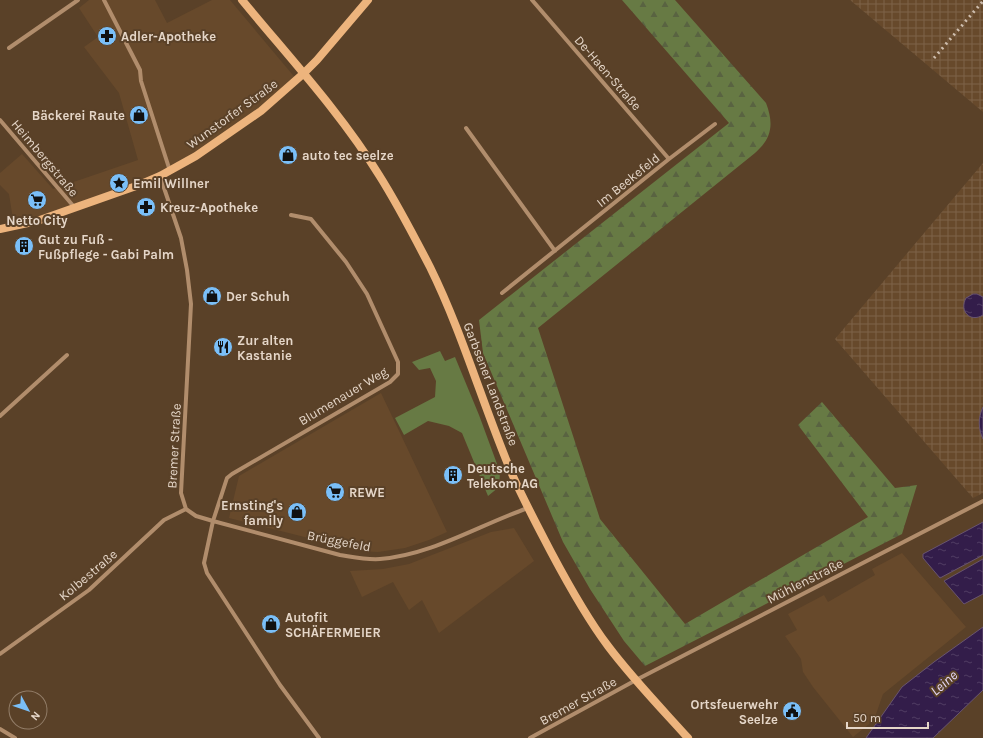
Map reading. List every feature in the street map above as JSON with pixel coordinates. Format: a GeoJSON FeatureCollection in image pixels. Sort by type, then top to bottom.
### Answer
{"type":"FeatureCollection","features":[{"type":"Feature","properties":{"kind":"main road","name":"Garbsener Landstraße"},"geometry":{"type":"LineString","coordinates":[[242,0],[304,74],[356,141],[379,174],[431,269],[456,327],[512,472],[528,508],[565,578],[584,611],[608,646],[688,738]]}},
{"type":"Feature","properties":{"kind":"main road","name":"Wunstorfer Straße"},"geometry":{"type":"LineString","coordinates":[[0,229],[37,221],[75,208],[160,176],[196,156],[262,111],[304,74],[368,0]]}},
{"type":"Feature","properties":{"kind":"street"},"geometry":{"type":"LineString","coordinates":[[9,48],[78,0]]}},
{"type":"Feature","properties":{"kind":"street"},"geometry":{"type":"LineString","coordinates":[[104,0],[140,70],[170,171]]}},
{"type":"Feature","properties":{"kind":"street","name":"De-Haen-Straße"},"geometry":{"type":"LineString","coordinates":[[532,0],[669,159]]}},
{"type":"Feature","properties":{"kind":"street","name":"Heimbergstraße"},"geometry":{"type":"LineString","coordinates":[[0,120],[75,208]]}},
{"type":"Feature","properties":{"kind":"street","name":"Im Beekefeld"},"geometry":{"type":"LineString","coordinates":[[502,293],[715,124]]}},
{"type":"Feature","properties":{"kind":"street"},"geometry":{"type":"LineString","coordinates":[[466,128],[555,252]]}},
{"type":"Feature","properties":{"kind":"street","name":"Bremer Straße"},"geometry":{"type":"LineString","coordinates":[[160,176],[181,238],[192,304],[181,493],[186,509]]}},
{"type":"Feature","properties":{"kind":"street","name":"Blumenauer Weg"},"geometry":{"type":"LineString","coordinates":[[213,521],[227,478],[232,474],[390,382],[398,374],[398,362],[367,294],[346,262],[310,219],[291,215]]}},
{"type":"Feature","properties":{"kind":"street"},"geometry":{"type":"LineString","coordinates":[[0,416],[67,355]]}},
{"type":"Feature","properties":{"kind":"street","name":"Mühlenstraße"},"geometry":{"type":"LineString","coordinates":[[636,680],[983,501]]}},
{"type":"Feature","properties":{"kind":"street","name":"Brüggefeld"},"geometry":{"type":"LineString","coordinates":[[213,521],[340,555],[379,559],[408,555],[436,546],[528,508]]}},
{"type":"Feature","properties":{"kind":"street"},"geometry":{"type":"LineString","coordinates":[[186,509],[196,516],[213,521],[204,563],[207,573],[280,685],[319,738]]}},
{"type":"Feature","properties":{"kind":"street","name":"Kolbestraße"},"geometry":{"type":"LineString","coordinates":[[0,654],[89,590],[164,520],[186,509]]}},
{"type":"Feature","properties":{"kind":"street","name":"Bremer Straße"},"geometry":{"type":"LineString","coordinates":[[530,738],[636,680]]}},
{"type":"Feature","properties":{"kind":"street"},"geometry":{"type":"LineString","coordinates":[[0,729],[15,738]]}},
{"type":"Feature","properties":{"kind":"shaded area"},"geometry":{"type":"Polygon","coordinates":[[[89,0],[102,0],[139,70],[142,83],[141,70],[105,0],[155,0],[167,23],[212,0],[230,0],[297,80],[261,111],[170,171],[14,226],[9,194],[0,185],[0,173],[22,154],[53,189],[138,160],[119,93],[84,47],[98,37],[79,8],[89,0]]]}},
{"type":"Feature","properties":{"kind":"shaded area"},"geometry":{"type":"Polygon","coordinates":[[[850,0],[983,0],[983,112],[850,0]]]}},
{"type":"Feature","properties":{"kind":"shaded area"},"geometry":{"type":"Polygon","coordinates":[[[983,163],[983,493],[973,498],[835,339],[983,163]]]}},
{"type":"Feature","properties":{"kind":"shaded area"},"geometry":{"type":"Polygon","coordinates":[[[381,393],[447,532],[405,548],[378,552],[360,551],[229,518],[239,476],[381,393]]]}},
{"type":"Feature","properties":{"kind":"shaded area"},"geometry":{"type":"Polygon","coordinates":[[[514,528],[534,561],[439,633],[422,600],[409,610],[393,582],[362,597],[350,571],[383,569],[409,564],[491,532],[514,528]]]}},
{"type":"Feature","properties":{"kind":"shaded area"},"geometry":{"type":"Polygon","coordinates":[[[902,553],[966,627],[883,694],[874,720],[853,737],[813,687],[803,672],[801,659],[785,636],[797,630],[788,614],[824,595],[828,602],[875,575],[872,569],[902,553]]]}},
{"type":"Feature","properties":{"kind":"green space"},"geometry":{"type":"Polygon","coordinates":[[[622,0],[675,0],[766,103],[771,124],[765,142],[755,153],[538,328],[600,519],[685,624],[868,517],[798,425],[822,402],[895,488],[917,485],[902,534],[645,666],[624,641],[590,589],[563,542],[483,353],[479,320],[729,123],[622,0]]]}},
{"type":"Feature","properties":{"kind":"green space"},"geometry":{"type":"Polygon","coordinates":[[[440,351],[445,361],[455,357],[479,415],[500,472],[499,487],[488,496],[462,433],[449,426],[428,421],[404,435],[395,418],[435,397],[436,381],[430,368],[419,370],[412,362],[440,351]]]}},
{"type":"Feature","properties":{"kind":"water"},"geometry":{"type":"Polygon","coordinates":[[[973,294],[983,297],[983,315],[974,318],[967,314],[964,307],[966,298],[973,294]]]}},
{"type":"Feature","properties":{"kind":"water"},"geometry":{"type":"Polygon","coordinates":[[[983,407],[983,439],[979,423],[983,407]]]}},
{"type":"Feature","properties":{"kind":"water"},"geometry":{"type":"Polygon","coordinates":[[[983,522],[983,555],[940,578],[923,558],[923,554],[983,522]]]}},
{"type":"Feature","properties":{"kind":"water"},"geometry":{"type":"Polygon","coordinates":[[[983,559],[983,594],[964,604],[944,581],[983,559]]]}},
{"type":"Feature","properties":{"kind":"water","name":"Leine"},"geometry":{"type":"Polygon","coordinates":[[[983,627],[983,690],[933,738],[866,738],[902,687],[983,627]]]}},
{"type":"Feature","properties":{"kind":"railway"},"geometry":{"type":"LineString","coordinates":[[934,58],[983,1]]}},
{"type":"Feature","properties":{"kind":"place","name":"Adler-Apotheke"},"geometry":{"type":"Point","coordinates":[107,36]}},
{"type":"Feature","properties":{"kind":"place","name":"Bäckerei Raute"},"geometry":{"type":"Point","coordinates":[139,115]}},
{"type":"Feature","properties":{"kind":"place","name":"auto tec seelze"},"geometry":{"type":"Point","coordinates":[288,155]}},
{"type":"Feature","properties":{"kind":"place","name":"Emil Willner"},"geometry":{"type":"Point","coordinates":[119,183]}},
{"type":"Feature","properties":{"kind":"place","name":"Netto City"},"geometry":{"type":"Point","coordinates":[37,200]}},
{"type":"Feature","properties":{"kind":"place","name":"Kreuz-Apotheke"},"geometry":{"type":"Point","coordinates":[146,207]}},
{"type":"Feature","properties":{"kind":"place","name":"Gut zu Fuß - Fußpflege - Gabi Palm"},"geometry":{"type":"Point","coordinates":[24,246]}},
{"type":"Feature","properties":{"kind":"place","name":"Der Schuh"},"geometry":{"type":"Point","coordinates":[212,296]}},
{"type":"Feature","properties":{"kind":"place","name":"Zur alten Kastanie"},"geometry":{"type":"Point","coordinates":[223,347]}},
{"type":"Feature","properties":{"kind":"place","name":"Deutsche Telekom AG"},"geometry":{"type":"Point","coordinates":[453,475]}},
{"type":"Feature","properties":{"kind":"place","name":"REWE"},"geometry":{"type":"Point","coordinates":[335,492]}},
{"type":"Feature","properties":{"kind":"place","name":"Ernsting's family"},"geometry":{"type":"Point","coordinates":[297,512]}},
{"type":"Feature","properties":{"kind":"place","name":"Autofit SCHÄFERMEIER"},"geometry":{"type":"Point","coordinates":[271,624]}},
{"type":"Feature","properties":{"kind":"place","name":"Ortsfeuerwehr Seelze"},"geometry":{"type":"Point","coordinates":[792,711]}}]}
